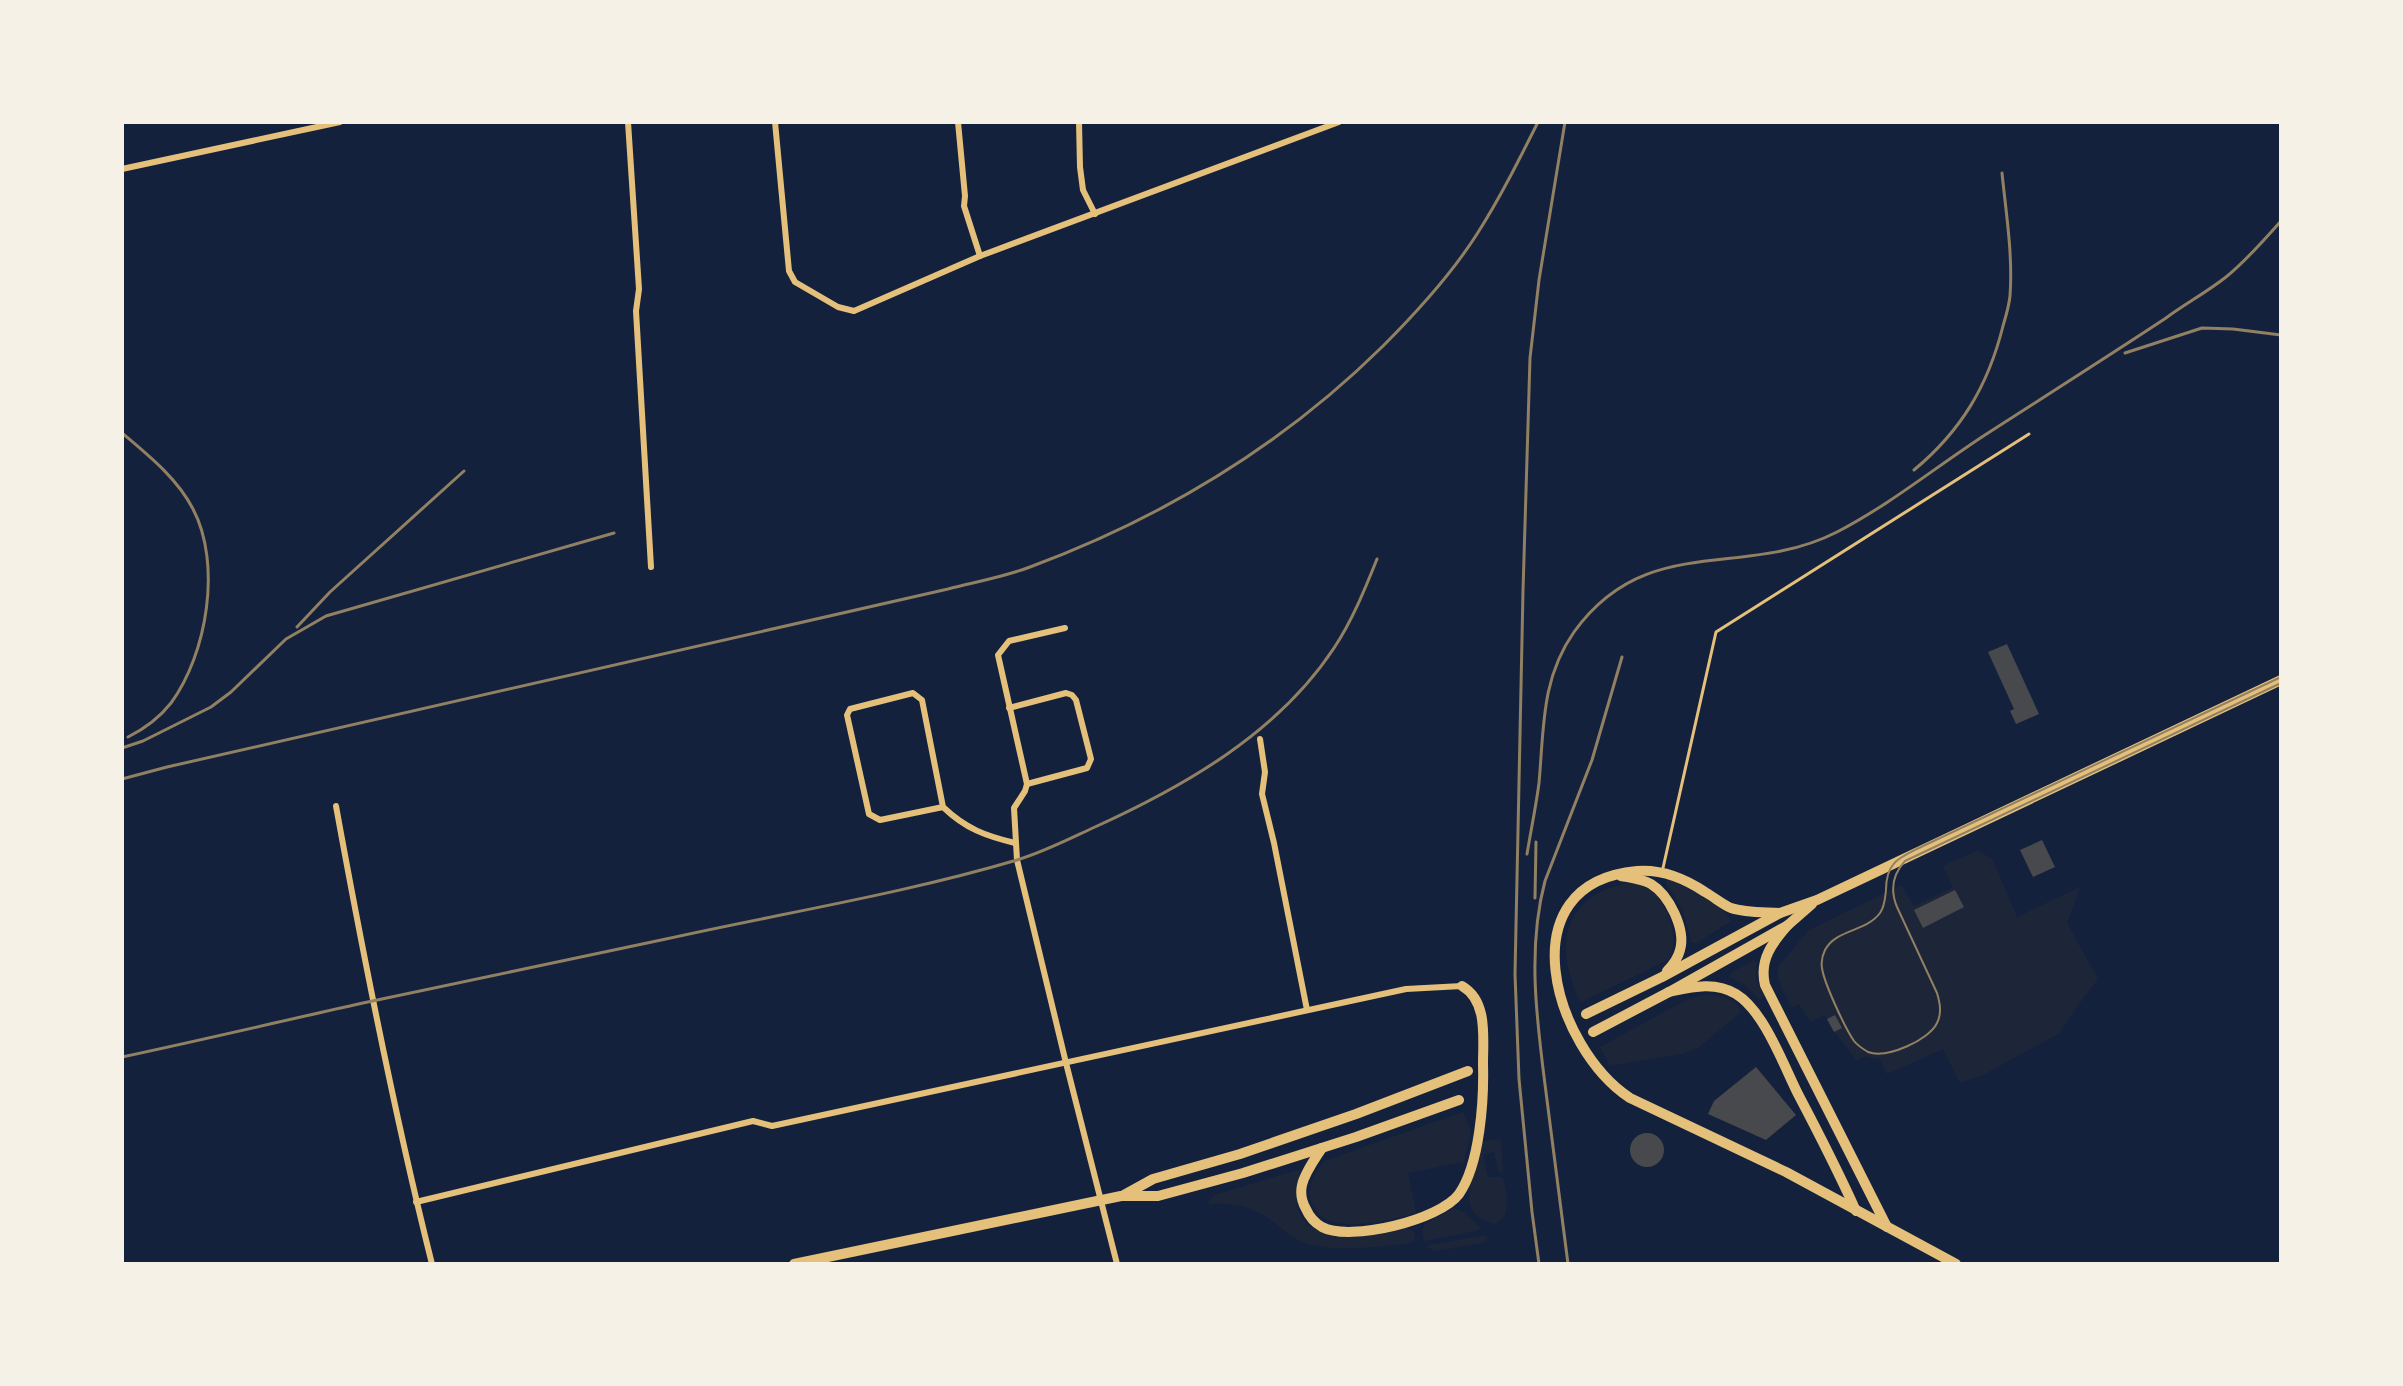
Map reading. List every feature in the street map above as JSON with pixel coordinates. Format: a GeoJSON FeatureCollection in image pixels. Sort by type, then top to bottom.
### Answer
{"type":"FeatureCollection","features":[{"type":"Feature","properties":{"kind":"main road"},"geometry":{"type":"LineString","coordinates":[[1586,1014],[1780,913],[1817,900],[2281,680]]}},
{"type":"Feature","properties":{"kind":"main road"},"geometry":{"type":"LineString","coordinates":[[1780,913],[1732,908],[1691,883],[1662,872],[1637,871],[1588,886],[1572,900],[1560,921],[1554,944],[1560,993],[1577,1039],[1585,1054],[1610,1084],[1630,1098],[1786,1172],[1956,1264]]}},
{"type":"Feature","properties":{"kind":"main road"},"geometry":{"type":"LineString","coordinates":[[1615,876],[1643,880],[1652,885],[1665,898],[1676,918],[1682,946],[1662,977]]}},
{"type":"Feature","properties":{"kind":"main road"},"geometry":{"type":"LineString","coordinates":[[1817,900],[1788,925],[1767,952],[1763,969],[1765,985],[1888,1229]]}},
{"type":"Feature","properties":{"kind":"main road"},"geometry":{"type":"LineString","coordinates":[[1593,1032],[1788,925]]}},
{"type":"Feature","properties":{"kind":"main road"},"geometry":{"type":"LineString","coordinates":[[1322,1147],[1302,1184],[1301,1196],[1311,1218],[1323,1227],[1354,1231],[1401,1224],[1438,1211],[1457,1197],[1471,1163],[1484,1090],[1480,1010],[1471,991],[1462,986]]}},
{"type":"Feature","properties":{"kind":"main road"},"geometry":{"type":"LineString","coordinates":[[1669,992],[1721,987],[1748,1004],[1768,1036],[1856,1211]]}},
{"type":"Feature","properties":{"kind":"main road"},"geometry":{"type":"LineString","coordinates":[[1121,1196],[1153,1179],[1240,1154],[1468,1071]]}},
{"type":"Feature","properties":{"kind":"main road"},"geometry":{"type":"LineString","coordinates":[[794,1264],[1121,1196],[1158,1196],[1243,1173],[1459,1100]]}},
{"type":"Feature","properties":{"kind":"street"},"geometry":{"type":"LineString","coordinates":[[296,122],[299,131]]}},
{"type":"Feature","properties":{"kind":"street"},"geometry":{"type":"LineString","coordinates":[[122,169],[340,122]]}},
{"type":"Feature","properties":{"kind":"street"},"geometry":{"type":"LineString","coordinates":[[628,122],[651,567]]}},
{"type":"Feature","properties":{"kind":"street"},"geometry":{"type":"LineString","coordinates":[[775,122],[789,271],[795,282],[838,307],[854,311],[980,256],[1339,122]]}},
{"type":"Feature","properties":{"kind":"street"},"geometry":{"type":"LineString","coordinates":[[958,122],[964,206],[980,256]]}},
{"type":"Feature","properties":{"kind":"street"},"geometry":{"type":"LineString","coordinates":[[1079,122],[1083,190],[1095,214]]}},
{"type":"Feature","properties":{"kind":"street"},"geometry":{"type":"LineString","coordinates":[[1065,628],[1009,641],[998,655],[1027,784],[1014,808],[1017,860],[1117,1264]]}},
{"type":"Feature","properties":{"kind":"street"},"geometry":{"type":"LineString","coordinates":[[943,807],[880,820],[869,814],[847,715],[850,709],[913,693],[922,700],[943,807],[959,822],[979,833],[1015,843]]}},
{"type":"Feature","properties":{"kind":"street"},"geometry":{"type":"LineString","coordinates":[[1009,708],[1066,693],[1072,695],[1076,700],[1091,759],[1087,768],[1027,784]]}},
{"type":"Feature","properties":{"kind":"street"},"geometry":{"type":"LineString","coordinates":[[1260,739],[1265,772],[1262,794],[1307,1010]]}},
{"type":"Feature","properties":{"kind":"street"},"geometry":{"type":"LineString","coordinates":[[336,806],[373,1001],[432,1264]]}},
{"type":"Feature","properties":{"kind":"street"},"geometry":{"type":"LineString","coordinates":[[416,1202],[753,1121],[772,1126],[1406,989],[1462,986]]}},
{"type":"Feature","properties":{"kind":"lane"},"geometry":{"type":"LineString","coordinates":[[1662,872],[1716,632],[2029,434]]}},
{"type":"Feature","properties":{"kind":"shaded area"},"geometry":{"type":"Polygon","coordinates":[[[1978,850],[1993,860],[2017,917],[2080,887],[2067,923],[2098,979],[2060,1033],[1983,1075],[1960,1083],[1943,1049],[1887,1074],[1880,1059],[1865,1056],[1857,1061],[1825,1015],[1810,1022],[1799,1004],[1792,1008],[1780,983],[1778,967],[1809,930],[1901,885],[1914,906],[1953,887],[1943,866],[1978,850]]]}},
{"type":"Feature","properties":{"kind":"shaded area"},"geometry":{"type":"Polygon","coordinates":[[[1668,879],[1713,903],[1731,921],[1697,943],[1692,943],[1682,909],[1665,882],[1668,879]]]}},
{"type":"Feature","properties":{"kind":"shaded area"},"geometry":{"type":"Polygon","coordinates":[[[1629,883],[1649,888],[1662,902],[1673,932],[1672,952],[1668,960],[1581,1002],[1567,962],[1569,926],[1577,911],[1589,899],[1607,889],[1629,883]]]}},
{"type":"Feature","properties":{"kind":"shaded area"},"geometry":{"type":"Polygon","coordinates":[[[1754,960],[1756,979],[1764,996],[1759,999],[1746,986],[1729,977],[1754,960]]]}},
{"type":"Feature","properties":{"kind":"shaded area"},"geometry":{"type":"Polygon","coordinates":[[[1709,994],[1733,1001],[1741,1012],[1698,1048],[1682,1054],[1610,1066],[1600,1047],[1688,999],[1709,994]]]}},
{"type":"Feature","properties":{"kind":"shaded area"},"geometry":{"type":"Polygon","coordinates":[[[1463,1112],[1471,1131],[1464,1162],[1408,1173],[1416,1213],[1374,1222],[1342,1224],[1318,1213],[1311,1202],[1310,1191],[1324,1161],[1463,1112]]]}},
{"type":"Feature","properties":{"kind":"shaded area"},"geometry":{"type":"Polygon","coordinates":[[[1501,1139],[1503,1172],[1499,1173],[1494,1152],[1483,1155],[1488,1177],[1504,1180],[1506,1211],[1495,1224],[1481,1219],[1473,1211],[1470,1190],[1483,1141],[1501,1139]]]}},
{"type":"Feature","properties":{"kind":"shaded area"},"geometry":{"type":"Polygon","coordinates":[[[1301,1169],[1296,1199],[1301,1216],[1311,1227],[1341,1236],[1408,1228],[1414,1232],[1415,1240],[1369,1248],[1323,1247],[1294,1238],[1255,1210],[1208,1202],[1214,1195],[1301,1169]]]}},
{"type":"Feature","properties":{"kind":"shaded area"},"geometry":{"type":"Polygon","coordinates":[[[1454,1208],[1463,1212],[1480,1227],[1479,1230],[1424,1241],[1422,1230],[1426,1223],[1454,1208]]]}},
{"type":"Feature","properties":{"kind":"shaded area"},"geometry":{"type":"Polygon","coordinates":[[[1481,1236],[1488,1239],[1482,1243],[1437,1251],[1426,1247],[1429,1245],[1481,1236]]]}},
{"type":"Feature","properties":{"kind":"building"},"geometry":{"type":"Polygon","coordinates":[[[2007,644],[2039,714],[2016,724],[2010,711],[2014,709],[1988,652],[2007,644]]]}},
{"type":"Feature","properties":{"kind":"building"},"geometry":{"type":"Polygon","coordinates":[[[2042,840],[2055,867],[2033,877],[2020,850],[2042,840]]]}},
{"type":"Feature","properties":{"kind":"building"},"geometry":{"type":"Polygon","coordinates":[[[1955,890],[1964,907],[1923,928],[1914,910],[1955,890]]]}},
{"type":"Feature","properties":{"kind":"building"},"geometry":{"type":"Polygon","coordinates":[[[1835,1015],[1842,1028],[1834,1032],[1827,1019],[1835,1015]]]}},
{"type":"Feature","properties":{"kind":"building"},"geometry":{"type":"Polygon","coordinates":[[[1756,1067],[1796,1115],[1766,1140],[1708,1114],[1714,1101],[1756,1067]]]}},
{"type":"Feature","properties":{"kind":"building"},"geometry":{"type":"Polygon","coordinates":[[[1647,1133],[1659,1138],[1664,1150],[1659,1162],[1647,1167],[1635,1162],[1630,1150],[1635,1138],[1647,1133]]]}},
{"type":"Feature","properties":{"kind":"tram line"},"geometry":{"type":"LineString","coordinates":[[2281,677],[1906,854],[1895,862],[1888,873],[1880,913],[1867,924],[1836,938],[1822,957],[1827,984],[1854,1041],[1868,1052],[1886,1053],[1926,1036],[1939,1019],[1937,993],[1893,895],[1895,877],[1905,861],[2281,683]]}},
{"type":"Feature","properties":{"kind":"railway"},"geometry":{"type":"LineString","coordinates":[[122,779],[1010,574],[1127,526],[1173,502],[1262,447],[1345,382],[1383,346],[1433,293],[1467,249],[1538,122]]}},
{"type":"Feature","properties":{"kind":"railway"},"geometry":{"type":"LineString","coordinates":[[1539,1264],[1519,1079],[1515,974],[1523,591],[1530,358],[1539,280],[1565,122]]}},
{"type":"Feature","properties":{"kind":"railway"},"geometry":{"type":"LineString","coordinates":[[1914,470],[1959,423],[1981,388],[1997,348],[2011,281],[2002,173]]}},
{"type":"Feature","properties":{"kind":"railway"},"geometry":{"type":"LineString","coordinates":[[1527,854],[1539,783],[1546,704],[1555,668],[1574,632],[1602,601],[1633,581],[1665,569],[1802,546],[1857,521],[2219,282],[2248,257],[2281,221]]}},
{"type":"Feature","properties":{"kind":"railway"},"geometry":{"type":"LineString","coordinates":[[2125,353],[2202,328],[2281,335]]}},
{"type":"Feature","properties":{"kind":"railway"},"geometry":{"type":"LineString","coordinates":[[122,433],[170,477],[193,509],[202,531],[208,582],[201,635],[183,683],[162,713],[128,737]]}},
{"type":"Feature","properties":{"kind":"railway"},"geometry":{"type":"LineString","coordinates":[[297,627],[330,592],[464,471]]}},
{"type":"Feature","properties":{"kind":"railway"},"geometry":{"type":"LineString","coordinates":[[122,748],[143,741],[211,707],[286,639],[326,616],[614,533]]}},
{"type":"Feature","properties":{"kind":"railway"},"geometry":{"type":"LineString","coordinates":[[122,1057],[886,893],[1037,853],[1162,794],[1258,731],[1286,706],[1334,648],[1377,559]]}},
{"type":"Feature","properties":{"kind":"railway"},"geometry":{"type":"LineString","coordinates":[[1568,1264],[1537,1018],[1536,935],[1545,881],[1592,760],[1622,657]]}},
{"type":"Feature","properties":{"kind":"railway"},"geometry":{"type":"LineString","coordinates":[[1535,898],[1536,842]]}}]}
